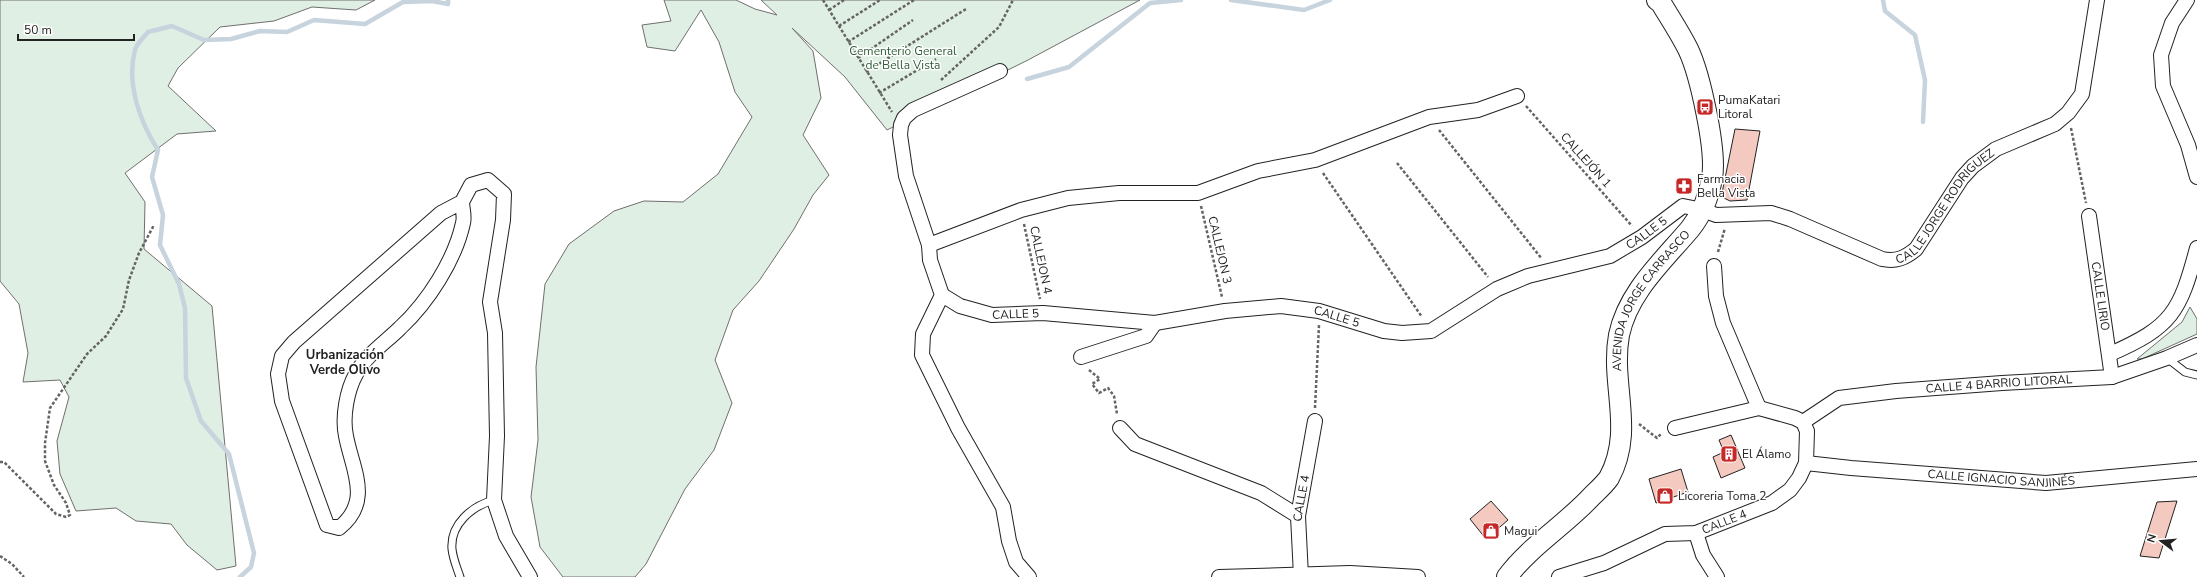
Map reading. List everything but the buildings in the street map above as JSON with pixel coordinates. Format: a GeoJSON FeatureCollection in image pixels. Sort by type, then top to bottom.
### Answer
{"type":"FeatureCollection","features":[{"type":"Feature","properties":{"kind":"main road","name":"AVENIDA JORGE CARRASCO"},"geometry":{"type":"LineString","coordinates":[[1507,577],[1517,564],[1575,515],[1607,480],[1616,464],[1621,445],[1617,363],[1622,327],[1629,307],[1643,283],[1692,227],[1703,210],[1713,176],[1712,154],[1705,107],[1688,49],[1661,3],[1657,0]]}},
{"type":"Feature","properties":{"kind":"street","name":"CALLE JORGE RODRIGUEZ"},"geometry":{"type":"LineString","coordinates":[[1703,210],[1716,215],[1771,213],[1790,218],[1882,259],[1891,261],[1906,257],[1916,249],[1962,178],[1973,166],[1996,149],[2056,124],[2068,113],[2082,94],[2097,0]]}},
{"type":"Feature","properties":{"kind":"street"},"geometry":{"type":"LineString","coordinates":[[2187,0],[2172,23],[2161,55],[2162,86],[2188,145],[2197,177]]}},
{"type":"Feature","properties":{"kind":"street"},"geometry":{"type":"LineString","coordinates":[[1000,71],[913,110],[904,118],[901,125],[900,135],[906,176],[929,245],[930,260],[942,295],[923,334],[922,355],[958,428],[1003,507],[1016,562],[1029,577]]}},
{"type":"Feature","properties":{"kind":"street"},"geometry":{"type":"LineString","coordinates":[[929,245],[1021,210],[1068,198],[1119,193],[1198,194],[1258,171],[1315,160],[1428,118],[1478,110],[1517,96]]}},
{"type":"Feature","properties":{"kind":"street"},"geometry":{"type":"LineString","coordinates":[[462,202],[441,213],[294,342],[282,356],[278,374],[282,401],[327,525],[339,528],[349,520],[357,500],[358,478],[346,435],[346,416],[350,390],[356,373],[405,324],[439,280],[464,221],[462,202],[471,185],[488,180],[504,194],[503,220],[490,302],[495,333],[497,436],[494,500],[506,536],[530,577]]}},
{"type":"Feature","properties":{"kind":"street","name":"CALLE 5"},"geometry":{"type":"LineString","coordinates":[[942,295],[960,306],[992,315],[1043,313],[1155,323],[1225,311],[1281,306],[1319,311],[1384,331],[1402,333],[1431,331],[1497,289],[1528,276],[1552,272],[1610,256],[1642,237],[1683,206],[1703,210]]}},
{"type":"Feature","properties":{"kind":"street","name":"CALLE LIRIO"},"geometry":{"type":"LineString","coordinates":[[2089,216],[2110,354],[2112,377]]}},
{"type":"Feature","properties":{"kind":"street"},"geometry":{"type":"LineString","coordinates":[[2110,354],[2147,337],[2164,323],[2177,308],[2189,279],[2197,248]]}},
{"type":"Feature","properties":{"kind":"street"},"geometry":{"type":"LineString","coordinates":[[1714,266],[1716,296],[1723,323],[1759,408]]}},
{"type":"Feature","properties":{"kind":"street"},"geometry":{"type":"LineString","coordinates":[[1081,357],[1146,336],[1155,323]]}},
{"type":"Feature","properties":{"kind":"street","name":"CALLE 4 BARRIO LITORAL"},"geometry":{"type":"LineString","coordinates":[[1803,422],[1839,398],[1896,391],[2112,377],[2167,358],[2197,345]]}},
{"type":"Feature","properties":{"kind":"street"},"geometry":{"type":"LineString","coordinates":[[1675,428],[1759,408],[1795,418],[1803,422]]}},
{"type":"Feature","properties":{"kind":"street","name":"CALLE 4"},"geometry":{"type":"LineString","coordinates":[[1301,576],[1298,516],[1315,421]]}},
{"type":"Feature","properties":{"kind":"street","name":"CALLE 4"},"geometry":{"type":"LineString","coordinates":[[1559,577],[1604,563],[1665,534],[1696,533],[1772,503],[1790,490],[1799,478],[1806,463],[1807,431],[1803,422]]}},
{"type":"Feature","properties":{"kind":"street"},"geometry":{"type":"LineString","coordinates":[[1120,428],[1135,444],[1260,493],[1298,516]]}},
{"type":"Feature","properties":{"kind":"street","name":"CALLE IGNACIO SANJINÉS"},"geometry":{"type":"LineString","coordinates":[[1806,463],[1851,468],[2046,483],[2197,469]]}},
{"type":"Feature","properties":{"kind":"street"},"geometry":{"type":"LineString","coordinates":[[1696,533],[1703,555],[1717,577]]}},
{"type":"Feature","properties":{"kind":"street"},"geometry":{"type":"LineString","coordinates":[[1219,577],[1301,576],[1350,573],[1418,577]]}},
{"type":"Feature","properties":{"kind":"lane"},"geometry":{"type":"LineString","coordinates":[[2167,358],[2185,372],[2197,375]]}},
{"type":"Feature","properties":{"kind":"lane"},"geometry":{"type":"LineString","coordinates":[[460,577],[452,548],[455,531],[459,523],[471,511],[494,500]]}},
{"type":"Feature","properties":{"kind":"path"},"geometry":{"type":"LineString","coordinates":[[823,0],[879,93],[901,125]]}},
{"type":"Feature","properties":{"kind":"path"},"geometry":{"type":"LineString","coordinates":[[829,10],[844,0]]}},
{"type":"Feature","properties":{"kind":"path"},"geometry":{"type":"LineString","coordinates":[[839,26],[880,0]]}},
{"type":"Feature","properties":{"kind":"path"},"geometry":{"type":"LineString","coordinates":[[848,42],[914,0]]}},
{"type":"Feature","properties":{"kind":"path"},"geometry":{"type":"LineString","coordinates":[[939,83],[954,66],[982,45],[999,27],[1014,0]]}},
{"type":"Feature","properties":{"kind":"path"},"geometry":{"type":"LineString","coordinates":[[866,72],[966,9]]}},
{"type":"Feature","properties":{"kind":"path"},"geometry":{"type":"LineString","coordinates":[[858,58],[913,20]]}},
{"type":"Feature","properties":{"kind":"path"},"geometry":{"type":"LineString","coordinates":[[879,93],[936,59]]}},
{"type":"Feature","properties":{"kind":"path","name":"CALLEJÓN 1"},"geometry":{"type":"LineString","coordinates":[[1517,96],[1642,237]]}},
{"type":"Feature","properties":{"kind":"path"},"geometry":{"type":"LineString","coordinates":[[2068,113],[2089,216]]}},
{"type":"Feature","properties":{"kind":"path"},"geometry":{"type":"LineString","coordinates":[[1428,118],[1552,272]]}},
{"type":"Feature","properties":{"kind":"path"},"geometry":{"type":"LineString","coordinates":[[1315,160],[1431,331]]}},
{"type":"Feature","properties":{"kind":"path"},"geometry":{"type":"LineString","coordinates":[[1397,163],[1497,289]]}},
{"type":"Feature","properties":{"kind":"path","name":"CALLEJON 3"},"geometry":{"type":"LineString","coordinates":[[1198,194],[1225,311]]}},
{"type":"Feature","properties":{"kind":"path","name":"CALLEJON 4"},"geometry":{"type":"LineString","coordinates":[[1021,210],[1043,313]]}},
{"type":"Feature","properties":{"kind":"path"},"geometry":{"type":"LineString","coordinates":[[1714,266],[1730,215]]}},
{"type":"Feature","properties":{"kind":"path"},"geometry":{"type":"LineString","coordinates":[[0,462],[4,462],[56,514],[66,517],[70,515],[66,503],[54,485],[45,461],[45,443],[50,408],[87,354],[106,336],[123,309],[129,280],[139,253],[154,225]]}},
{"type":"Feature","properties":{"kind":"path"},"geometry":{"type":"LineString","coordinates":[[1315,421],[1319,311]]}},
{"type":"Feature","properties":{"kind":"path"},"geometry":{"type":"LineString","coordinates":[[1081,357],[1081,363],[1100,379],[1092,384],[1099,393],[1108,388],[1114,396],[1120,428]]}},
{"type":"Feature","properties":{"kind":"path"},"geometry":{"type":"LineString","coordinates":[[1638,422],[1657,438]]}},
{"type":"Feature","properties":{"kind":"path"},"geometry":{"type":"LineString","coordinates":[[0,556],[12,564],[24,577]]}},
{"type":"Feature","properties":{"kind":"green space"},"geometry":{"type":"Polygon","coordinates":[[[0,0],[375,0],[356,10],[312,7],[274,21],[220,27],[178,68],[168,86],[216,131],[177,134],[125,173],[145,202],[144,249],[212,306],[236,566],[217,570],[187,545],[171,524],[136,521],[116,508],[76,511],[60,474],[57,441],[69,397],[60,380],[23,382],[28,353],[19,304],[0,281],[0,0]]]}},
{"type":"Feature","properties":{"kind":"green space","name":"Cementerio General de Bella Vista"},"geometry":{"type":"Polygon","coordinates":[[[664,0],[736,0],[755,9],[777,15],[761,0],[1140,0],[1028,60],[887,130],[845,77],[792,28],[813,51],[821,98],[803,135],[829,175],[813,195],[794,229],[759,281],[733,310],[715,360],[732,403],[714,450],[685,489],[646,564],[635,577],[563,577],[540,547],[531,497],[538,440],[536,367],[545,284],[569,244],[614,211],[644,201],[683,202],[718,174],[752,117],[735,92],[719,42],[701,10],[675,51],[647,47],[642,25],[671,21],[664,0]]]}},
{"type":"Feature","properties":{"kind":"green space"},"geometry":{"type":"Polygon","coordinates":[[[2190,307],[2197,319],[2197,334],[2142,359],[2137,359],[2182,322],[2190,307]]]}},
{"type":"Feature","properties":{"kind":"waterway"},"geometry":{"type":"LineString","coordinates":[[240,577],[251,567],[254,553],[229,454],[201,421],[186,378],[185,308],[179,284],[160,245],[163,215],[152,177],[158,150],[151,139],[136,102],[132,76],[136,47],[148,32],[172,26],[204,40],[231,39],[260,31],[287,32],[314,20],[365,24],[403,2],[432,1],[448,4],[448,0]]}},
{"type":"Feature","properties":{"kind":"waterway"},"geometry":{"type":"LineString","coordinates":[[1027,79],[1069,67],[1150,3],[1181,0]]}},
{"type":"Feature","properties":{"kind":"waterway"},"geometry":{"type":"LineString","coordinates":[[1231,0],[1304,10],[1330,0]]}},
{"type":"Feature","properties":{"kind":"waterway"},"geometry":{"type":"LineString","coordinates":[[1883,0],[1885,11],[1915,35],[1925,80],[1923,122]]}},
{"type":"Feature","properties":{"kind":"place","name":"PumaKatari Litoral"},"geometry":{"type":"Point","coordinates":[1705,107]}},
{"type":"Feature","properties":{"kind":"place","name":"Farmacia Bella Vista"},"geometry":{"type":"Point","coordinates":[1684,186]}},
{"type":"Feature","properties":{"kind":"place","name":"El Álamo"},"geometry":{"type":"Point","coordinates":[1729,454]}},
{"type":"Feature","properties":{"kind":"place","name":"Licoreria Toma 2"},"geometry":{"type":"Point","coordinates":[1665,496]}},
{"type":"Feature","properties":{"kind":"place","name":"Magui"},"geometry":{"type":"Point","coordinates":[1491,531]}},
{"type":"Feature","properties":{"kind":"district","name":"Urbanización Verde Olivo"},"geometry":{"type":"Point","coordinates":[345,362]}}]}
